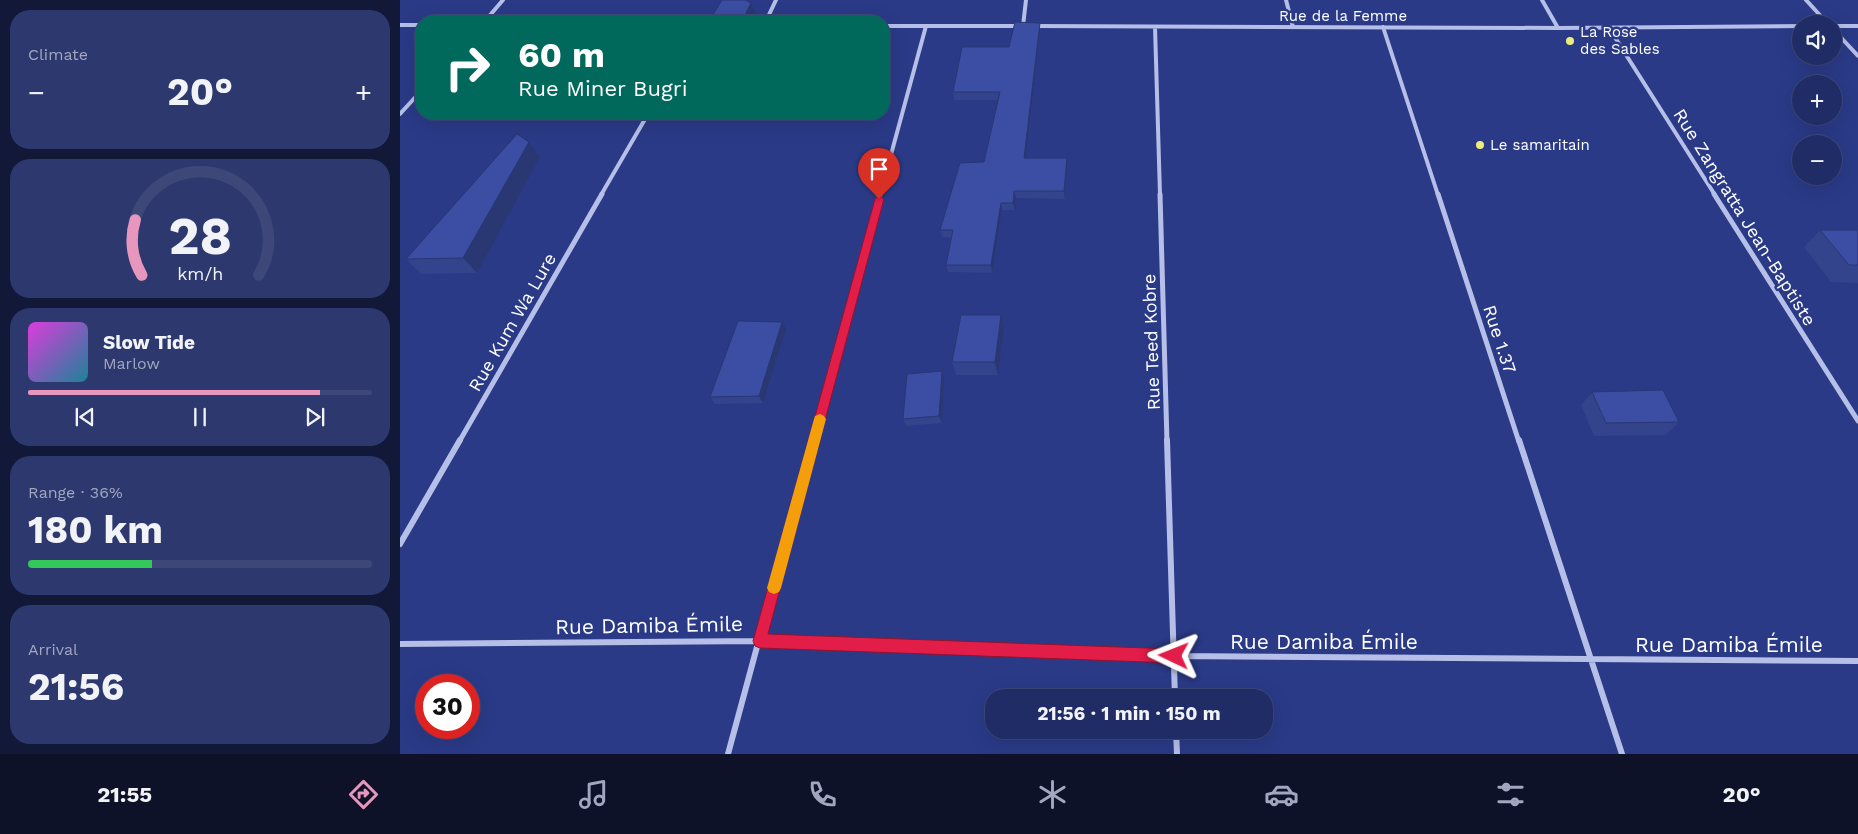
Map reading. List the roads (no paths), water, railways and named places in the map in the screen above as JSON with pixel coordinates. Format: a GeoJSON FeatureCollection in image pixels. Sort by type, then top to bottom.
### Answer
{"type":"FeatureCollection","features":[{"type":"Feature","properties":{"kind":"street"},"geometry":{"type":"LineString","coordinates":[[489,15],[503,0]]}},
{"type":"Feature","properties":{"kind":"street"},"geometry":{"type":"LineString","coordinates":[[769,15],[776,0]]}},
{"type":"Feature","properties":{"kind":"street"},"geometry":{"type":"LineString","coordinates":[[1023,26],[1026,0]]}},
{"type":"Feature","properties":{"kind":"street"},"geometry":{"type":"LineString","coordinates":[[1286,0],[1293,27]]}},
{"type":"Feature","properties":{"kind":"street"},"geometry":{"type":"LineString","coordinates":[[1542,0],[1558,28]]}},
{"type":"Feature","properties":{"kind":"street"},"geometry":{"type":"LineString","coordinates":[[1806,0],[1820,15]]}},
{"type":"Feature","properties":{"kind":"street"},"geometry":{"type":"LineString","coordinates":[[400,25],[415,25]]}},
{"type":"Feature","properties":{"kind":"street","name":"Rue de la Femme"},"geometry":{"type":"LineString","coordinates":[[890,26],[1558,28],[1792,26]]}},
{"type":"Feature","properties":{"kind":"street"},"geometry":{"type":"LineString","coordinates":[[728,754],[926,26]]}},
{"type":"Feature","properties":{"kind":"street"},"geometry":{"type":"LineString","coordinates":[[1842,26],[1858,26]]}},
{"type":"Feature","properties":{"kind":"street","name":"Rue Teed Kobre"},"geometry":{"type":"LineString","coordinates":[[1155,27],[1175,689]]}},
{"type":"Feature","properties":{"kind":"street","name":"Rue 1.37"},"geometry":{"type":"LineString","coordinates":[[1383,27],[1622,754]]}},
{"type":"Feature","properties":{"kind":"street","name":"Rue Zangratta Jean-Baptiste"},"geometry":{"type":"LineString","coordinates":[[1609,28],[1858,421]]}},
{"type":"Feature","properties":{"kind":"street"},"geometry":{"type":"LineString","coordinates":[[1842,39],[1858,56]]}},
{"type":"Feature","properties":{"kind":"street"},"geometry":{"type":"LineString","coordinates":[[400,114],[415,98]]}},
{"type":"Feature","properties":{"kind":"street","name":"Rue Kum Wa Lure"},"geometry":{"type":"LineString","coordinates":[[400,544],[645,120]]}},
{"type":"Feature","properties":{"kind":"street","name":"Rue Damiba Émile"},"geometry":{"type":"LineString","coordinates":[[400,644],[760,641],[1174,656],[1858,661]]}},
{"type":"Feature","properties":{"kind":"street"},"geometry":{"type":"LineString","coordinates":[[1176,739],[1177,754]]}},
{"type":"Feature","properties":{"kind":"place","name":"La Rose des Sables"},"geometry":{"type":"Point","coordinates":[1570,41]}},
{"type":"Feature","properties":{"kind":"place","name":"Le samaritain"},"geometry":{"type":"Point","coordinates":[1480,145]}}]}
